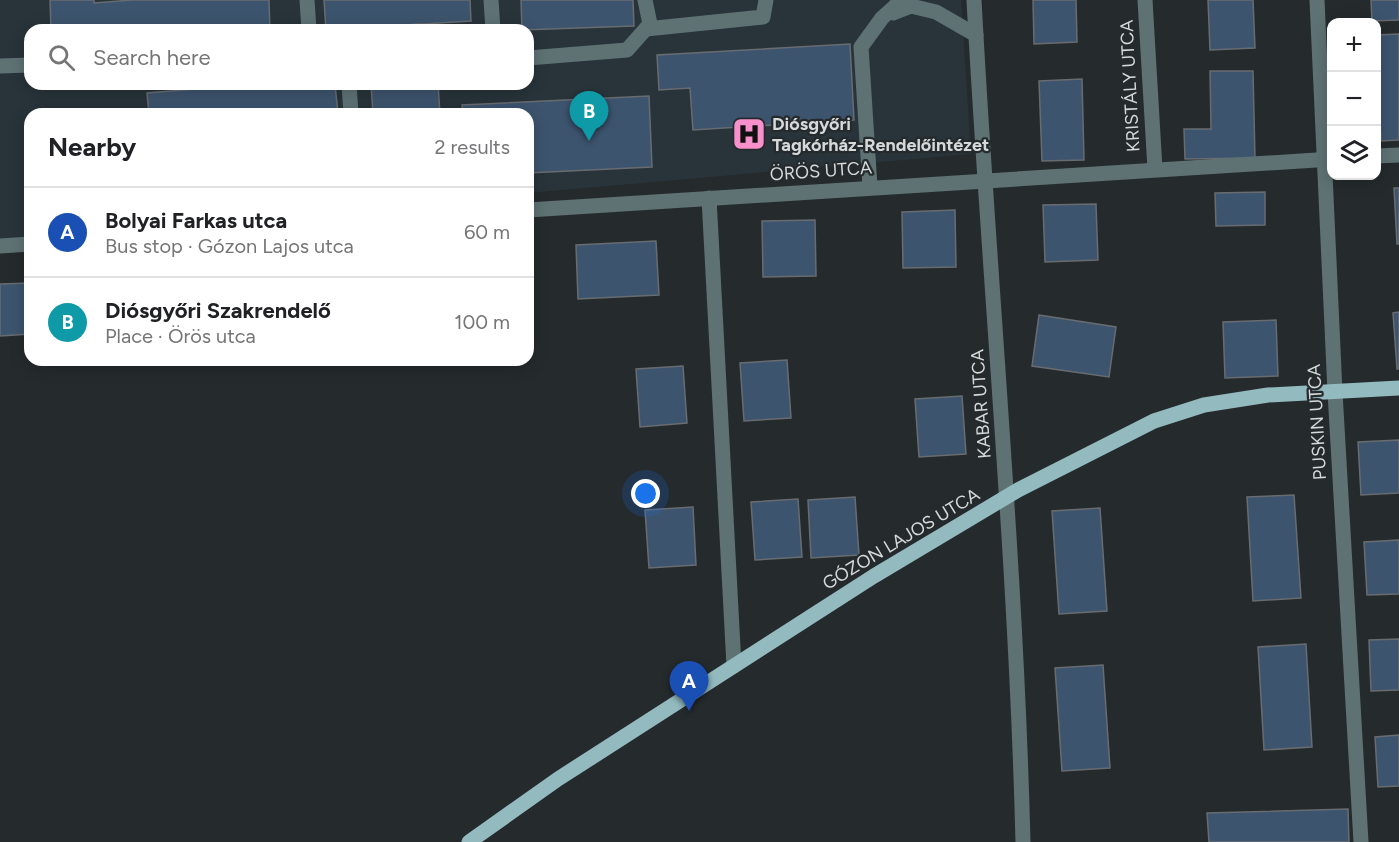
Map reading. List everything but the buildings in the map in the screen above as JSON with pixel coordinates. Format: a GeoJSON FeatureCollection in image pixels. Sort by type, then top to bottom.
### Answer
{"type":"FeatureCollection","features":[{"type":"Feature","properties":{"kind":"main road","name":"GÓZON LAJOS UTCA"},"geometry":{"type":"LineString","coordinates":[[469,842],[558,779],[874,576],[1008,496],[1154,421],[1204,405],[1268,395],[1399,388]]}},
{"type":"Feature","properties":{"kind":"street"},"geometry":{"type":"LineString","coordinates":[[307,0],[309,24]]}},
{"type":"Feature","properties":{"kind":"street"},"geometry":{"type":"LineString","coordinates":[[491,0],[493,24]]}},
{"type":"Feature","properties":{"kind":"street"},"geometry":{"type":"LineString","coordinates":[[534,58],[627,50],[650,24],[645,0]]}},
{"type":"Feature","properties":{"kind":"street"},"geometry":{"type":"LineString","coordinates":[[646,29],[763,17],[766,0]]}},
{"type":"Feature","properties":{"kind":"street"},"geometry":{"type":"LineString","coordinates":[[870,188],[861,47],[882,18],[902,0]]}},
{"type":"Feature","properties":{"kind":"street","name":"KABAR UTCA"},"geometry":{"type":"LineString","coordinates":[[974,0],[984,180],[1008,496],[1023,842]]}},
{"type":"Feature","properties":{"kind":"street","name":"KRISTÁLY UTCA"},"geometry":{"type":"LineString","coordinates":[[1145,0],[1155,170]]}},
{"type":"Feature","properties":{"kind":"street","name":"PUSKIN UTCA"},"geometry":{"type":"LineString","coordinates":[[1317,0],[1327,159]]}},
{"type":"Feature","properties":{"kind":"street"},"geometry":{"type":"LineString","coordinates":[[882,18],[911,6],[936,12],[976,35]]}},
{"type":"Feature","properties":{"kind":"street"},"geometry":{"type":"LineString","coordinates":[[0,66],[24,65]]}},
{"type":"Feature","properties":{"kind":"street"},"geometry":{"type":"LineString","coordinates":[[349,90],[351,108]]}},
{"type":"Feature","properties":{"kind":"street"},"geometry":{"type":"LineString","coordinates":[[1381,156],[1399,155]]}},
{"type":"Feature","properties":{"kind":"street","name":"ÖRÖS UTCA"},"geometry":{"type":"LineString","coordinates":[[534,210],[1327,159]]}},
{"type":"Feature","properties":{"kind":"street","name":"PUSKIN UTCA"},"geometry":{"type":"LineString","coordinates":[[1328,180],[1335,392],[1361,842]]}},
{"type":"Feature","properties":{"kind":"street"},"geometry":{"type":"LineString","coordinates":[[709,198],[734,666]]}},
{"type":"Feature","properties":{"kind":"street"},"geometry":{"type":"LineString","coordinates":[[0,246],[24,244]]}},
{"type":"Feature","properties":{"kind":"shaded area","name":"Diósgyőri Tagkórház-Rendelőintézet"},"geometry":{"type":"Polygon","coordinates":[[[0,0],[961,0],[971,154],[534,192],[534,108],[24,108],[24,238],[0,240],[0,0]]]}},
{"type":"Feature","properties":{"kind":"place","name":"Diósgyőri Tagkórház-Rendelőintézet"},"geometry":{"type":"Point","coordinates":[749,134]}},
{"type":"Feature","properties":{"kind":"place","name":"Diósgyőri Szakrendelő"},"geometry":{"type":"Point","coordinates":[589,141]}},
{"type":"Feature","properties":{"kind":"place","name":"Bolyai Farkas utca"},"geometry":{"type":"Point","coordinates":[689,711]}}]}
